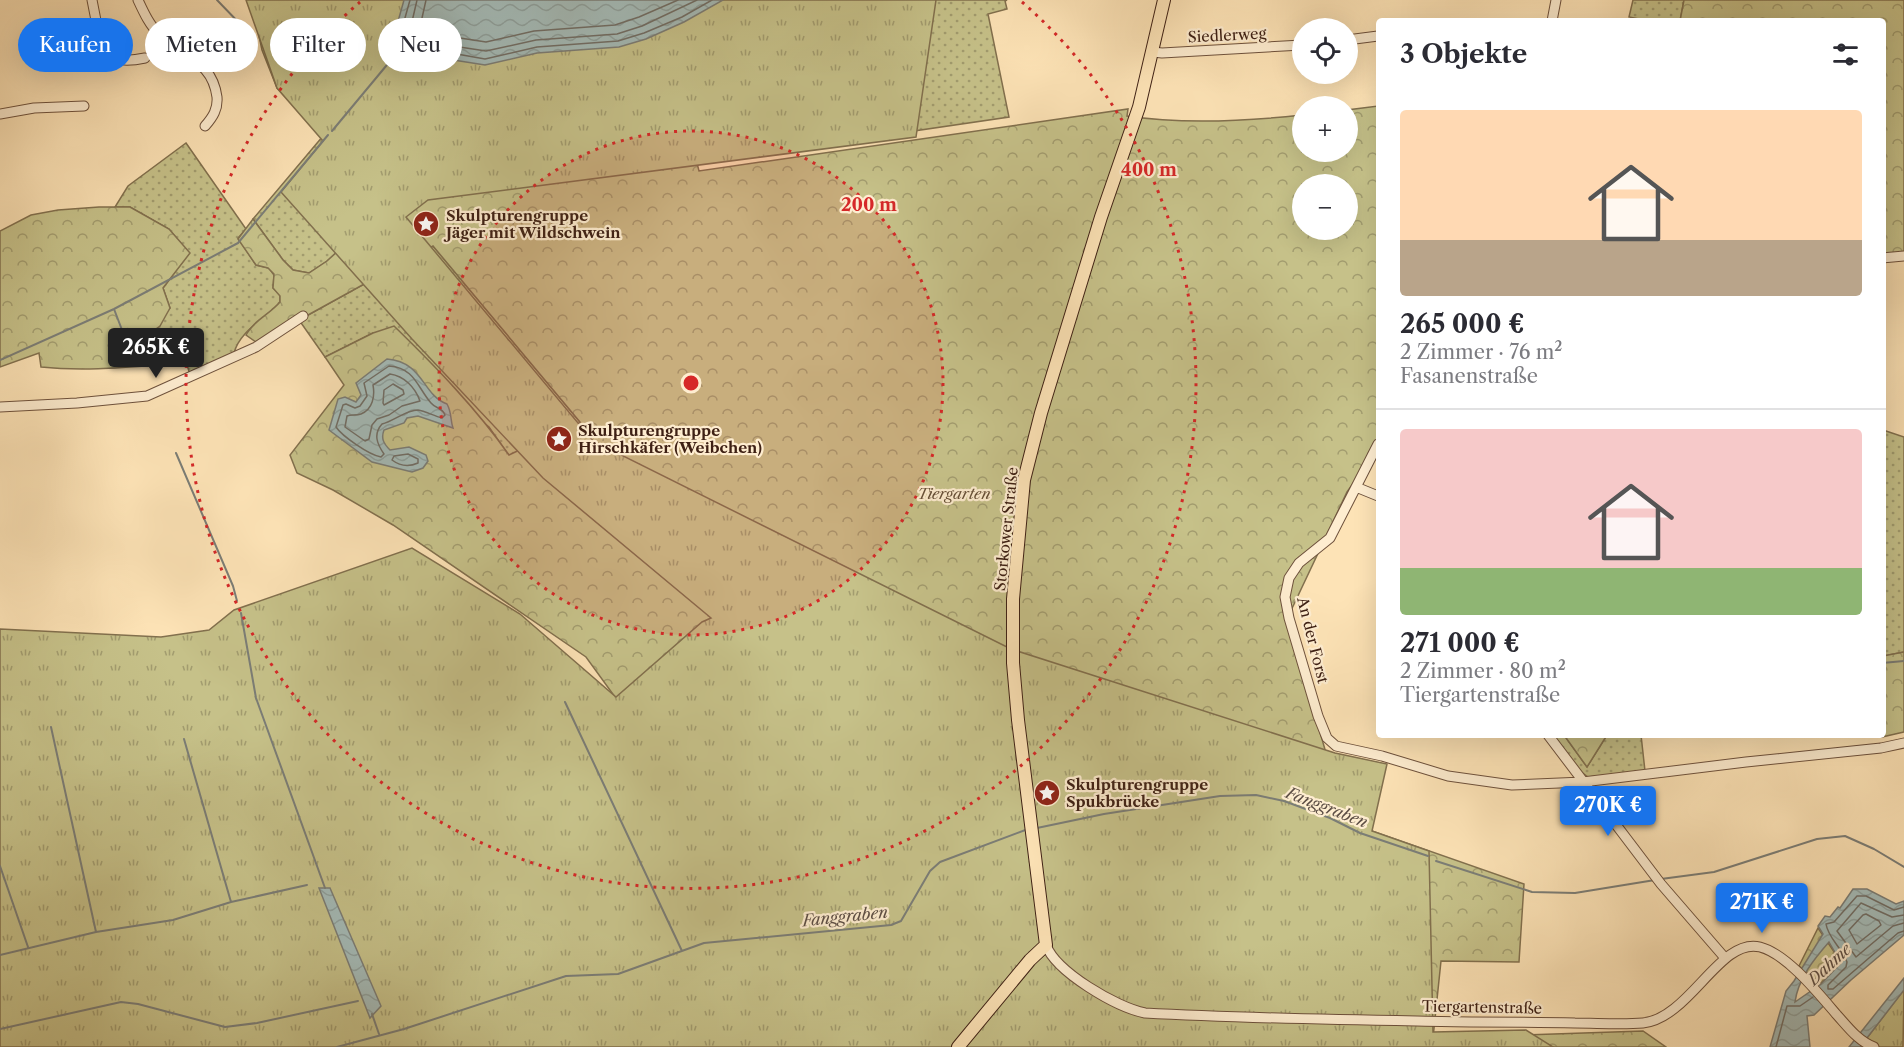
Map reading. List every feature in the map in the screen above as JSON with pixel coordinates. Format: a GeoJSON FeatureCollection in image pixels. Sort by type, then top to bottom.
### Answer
{"type":"FeatureCollection","features":[{"type":"Feature","properties":{"kind":"main road","name":"Storkower Straße"},"geometry":{"type":"LineString","coordinates":[[1046,945],[1013,663],[1014,599],[1024,480],[1058,355],[1101,217],[1138,112],[1164,0]]}},
{"type":"Feature","properties":{"kind":"main road"},"geometry":{"type":"LineString","coordinates":[[958,1047],[1030,960],[1046,945]]}},
{"type":"Feature","properties":{"kind":"street"},"geometry":{"type":"LineString","coordinates":[[92,0],[102,51],[114,58],[145,58]]}},
{"type":"Feature","properties":{"kind":"street"},"geometry":{"type":"LineString","coordinates":[[138,0],[143,12],[160,36],[204,67],[213,78],[218,106],[205,126]]}},
{"type":"Feature","properties":{"kind":"street"},"geometry":{"type":"LineString","coordinates":[[1553,18],[1556,0]]}},
{"type":"Feature","properties":{"kind":"street"},"geometry":{"type":"LineString","coordinates":[[1358,39],[1376,36]]}},
{"type":"Feature","properties":{"kind":"street","name":"Siedlerweg"},"geometry":{"type":"LineString","coordinates":[[1153,52],[1292,46]]}},
{"type":"Feature","properties":{"kind":"street"},"geometry":{"type":"LineString","coordinates":[[0,114],[33,108],[84,106]]}},
{"type":"Feature","properties":{"kind":"street"},"geometry":{"type":"LineString","coordinates":[[1886,258],[1904,256]]}},
{"type":"Feature","properties":{"kind":"street"},"geometry":{"type":"LineString","coordinates":[[0,407],[147,396],[256,347],[303,316]]}},
{"type":"Feature","properties":{"kind":"street","name":"An der Forst"},"geometry":{"type":"LineString","coordinates":[[1376,448],[1330,538],[1299,563],[1289,578],[1285,597],[1318,716],[1327,738],[1336,746],[1382,756],[1448,776],[1512,785],[1583,782]]}},
{"type":"Feature","properties":{"kind":"street"},"geometry":{"type":"LineString","coordinates":[[1356,487],[1376,495]]}},
{"type":"Feature","properties":{"kind":"street"},"geometry":{"type":"LineString","coordinates":[[1550,738],[1654,876],[1725,958]]}},
{"type":"Feature","properties":{"kind":"street"},"geometry":{"type":"LineString","coordinates":[[1583,782],[1881,748],[1904,743]]}},
{"type":"Feature","properties":{"kind":"street","name":"Tiergartenstraße"},"geometry":{"type":"LineString","coordinates":[[1046,945],[1055,961],[1068,972],[1110,999],[1127,1008],[1145,1013],[1448,1022],[1646,1023],[1662,1018],[1676,1009],[1725,958],[1740,948],[1760,947],[1772,952],[1796,971],[1861,1039],[1874,1047]]}},
{"type":"Feature","properties":{"kind":"green space"},"geometry":{"type":"Polygon","coordinates":[[[246,0],[936,0],[916,137],[428,200],[406,217],[593,441],[1011,649],[1335,753],[1387,764],[1372,831],[1429,851],[1433,1032],[1526,1030],[1553,1047],[0,1047],[0,629],[161,637],[209,630],[234,610],[412,548],[520,614],[616,697],[702,622],[711,618],[543,478],[412,339],[281,192],[323,141],[277,88],[271,72],[366,72],[366,18],[270,18],[270,68],[258,34],[258,18],[252,18],[246,0]]]}},
{"type":"Feature","properties":{"kind":"green space"},"geometry":{"type":"Polygon","coordinates":[[[248,0],[320,0],[311,18],[270,18],[270,70],[262,50],[258,18],[255,17],[248,0]]]}},
{"type":"Feature","properties":{"kind":"green space"},"geometry":{"type":"Polygon","coordinates":[[[861,0],[1007,0],[1005,1],[1007,9],[988,14],[1009,117],[744,156],[861,0]]]}},
{"type":"Feature","properties":{"kind":"green space"},"geometry":{"type":"Polygon","coordinates":[[[1633,0],[1684,0],[1681,18],[1629,17],[1633,0]]]}},
{"type":"Feature","properties":{"kind":"green space"},"geometry":{"type":"Polygon","coordinates":[[[1684,0],[1904,0],[1904,253],[1886,255],[1886,18],[1681,18],[1684,0]]]}},
{"type":"Feature","properties":{"kind":"green space"},"geometry":{"type":"Polygon","coordinates":[[[271,72],[327,72],[336,93],[341,115],[351,131],[363,141],[387,145],[477,151],[481,168],[470,190],[407,189],[402,203],[371,221],[327,261],[309,273],[293,270],[253,219],[323,136],[277,88],[271,72]]]}},
{"type":"Feature","properties":{"kind":"green space","name":"Tiergarten"},"geometry":{"type":"Polygon","coordinates":[[[1376,106],[1376,445],[1365,467],[1347,492],[1287,619],[1326,753],[1372,831],[1524,884],[1519,962],[1441,961],[1433,1038],[1643,1031],[1666,1047],[615,1047],[615,697],[586,657],[393,525],[333,490],[297,473],[290,455],[344,385],[325,357],[373,333],[394,326],[455,388],[509,455],[532,444],[579,434],[580,422],[433,246],[299,320],[260,345],[246,335],[280,302],[280,296],[273,288],[274,274],[268,268],[256,265],[238,239],[253,219],[293,270],[309,273],[327,261],[371,221],[402,203],[697,163],[699,171],[1128,109],[1127,116],[1169,120],[1259,119],[1292,116],[1292,162],[1358,162],[1358,109],[1376,106]]]}},
{"type":"Feature","properties":{"kind":"green space"},"geometry":{"type":"Polygon","coordinates":[[[186,143],[246,229],[238,238],[256,265],[269,268],[274,275],[273,288],[280,295],[280,302],[248,331],[234,353],[190,375],[183,351],[170,343],[144,337],[170,308],[163,288],[189,253],[169,229],[130,207],[115,207],[128,186],[186,143]]]}},
{"type":"Feature","properties":{"kind":"green space"},"geometry":{"type":"Polygon","coordinates":[[[130,207],[169,229],[190,253],[163,288],[170,308],[160,326],[145,337],[170,343],[183,351],[187,363],[78,369],[41,367],[39,353],[0,367],[0,231],[31,215],[58,210],[130,207]]]}},
{"type":"Feature","properties":{"kind":"green space"},"geometry":{"type":"Polygon","coordinates":[[[433,246],[580,422],[579,434],[532,444],[509,456],[489,427],[373,333],[325,357],[299,320],[433,246]]]}},
{"type":"Feature","properties":{"kind":"green space"},"geometry":{"type":"Polygon","coordinates":[[[1886,431],[1904,437],[1904,652],[1886,655],[1886,431]]]}},
{"type":"Feature","properties":{"kind":"green space"},"geometry":{"type":"Polygon","coordinates":[[[1904,652],[1904,732],[1886,736],[1886,655],[1904,652]]]}},
{"type":"Feature","properties":{"kind":"green space"},"geometry":{"type":"Polygon","coordinates":[[[1555,738],[1566,738],[1587,767],[1605,738],[1641,738],[1645,771],[1588,777],[1580,771],[1555,738]]]}},
{"type":"Feature","properties":{"kind":"green space"},"geometry":{"type":"Polygon","coordinates":[[[1566,738],[1605,738],[1587,767],[1566,738]]]}},
{"type":"Feature","properties":{"kind":"green space"},"geometry":{"type":"Polygon","coordinates":[[[1818,928],[1841,962],[1821,983],[1799,966],[1818,928]]]}},
{"type":"Feature","properties":{"kind":"green space"},"geometry":{"type":"Polygon","coordinates":[[[1904,990],[1903,1047],[1860,1047],[1899,996],[1904,990]]]}},
{"type":"Feature","properties":{"kind":"water"},"geometry":{"type":"Polygon","coordinates":[[[404,0],[723,0],[684,22],[646,39],[619,47],[537,53],[485,65],[462,61],[462,18],[399,18],[404,0]]]}},
{"type":"Feature","properties":{"kind":"water"},"geometry":{"type":"Polygon","coordinates":[[[387,359],[399,361],[416,372],[432,394],[447,404],[450,413],[453,428],[418,416],[407,418],[404,423],[384,430],[383,440],[390,450],[409,447],[426,455],[428,461],[423,468],[412,472],[372,462],[329,430],[338,399],[345,397],[356,402],[361,395],[356,383],[387,359]]]}},
{"type":"Feature","properties":{"kind":"water"},"geometry":{"type":"Polygon","coordinates":[[[319,888],[330,888],[381,1006],[370,1018],[319,888]]]}},
{"type":"Feature","properties":{"kind":"water"},"geometry":{"type":"Polygon","coordinates":[[[1853,889],[1867,889],[1896,904],[1904,901],[1904,935],[1814,1015],[1807,1016],[1810,1047],[1770,1047],[1786,991],[1823,934],[1818,926],[1825,916],[1830,917],[1838,907],[1840,908],[1853,889]],[[1829,942],[1803,977],[1795,1002],[1821,984],[1841,963],[1829,942]]]}},
{"type":"Feature","properties":{"kind":"water"},"geometry":{"type":"Polygon","coordinates":[[[1904,978],[1904,990],[1860,1047],[1849,1047],[1904,978]]]}},
{"type":"Feature","properties":{"kind":"waterway"},"geometry":{"type":"LineString","coordinates":[[217,0],[234,18]]}},
{"type":"Feature","properties":{"kind":"waterway"},"geometry":{"type":"LineString","coordinates":[[332,131],[381,72]]}},
{"type":"Feature","properties":{"kind":"waterway"},"geometry":{"type":"LineString","coordinates":[[0,360],[114,309],[238,243],[328,135]]}},
{"type":"Feature","properties":{"kind":"waterway"},"geometry":{"type":"LineString","coordinates":[[114,309],[135,364]]}},
{"type":"Feature","properties":{"kind":"waterway"},"geometry":{"type":"LineString","coordinates":[[176,453],[233,586],[237,601]]}},
{"type":"Feature","properties":{"kind":"waterway"},"geometry":{"type":"LineString","coordinates":[[241,613],[256,698],[325,888]]}},
{"type":"Feature","properties":{"kind":"waterway"},"geometry":{"type":"LineString","coordinates":[[1886,663],[1904,661]]}},
{"type":"Feature","properties":{"kind":"waterway"},"geometry":{"type":"LineString","coordinates":[[565,702],[682,951]]}},
{"type":"Feature","properties":{"kind":"waterway"},"geometry":{"type":"LineString","coordinates":[[51,727],[96,932]]}},
{"type":"Feature","properties":{"kind":"waterway"},"geometry":{"type":"LineString","coordinates":[[184,739],[231,902]]}},
{"type":"Feature","properties":{"kind":"waterway","name":"Fanggraben"},"geometry":{"type":"LineString","coordinates":[[1037,828],[1104,814],[1220,796],[1256,795],[1284,801],[1330,818],[1360,833],[1428,856]]}},
{"type":"Feature","properties":{"kind":"waterway","name":"Fanggraben"},"geometry":{"type":"LineString","coordinates":[[337,1047],[404,1029],[566,976],[618,974],[704,943],[891,925],[901,921],[930,871],[940,862],[1028,829]]}},
{"type":"Feature","properties":{"kind":"waterway","name":"Fanggraben"},"geometry":{"type":"LineString","coordinates":[[1661,879],[1714,872],[1817,839],[1845,836],[1874,849],[1904,867]]}},
{"type":"Feature","properties":{"kind":"waterway","name":"Fanggraben"},"geometry":{"type":"LineString","coordinates":[[1436,861],[1532,892],[1575,893],[1655,880]]}},
{"type":"Feature","properties":{"kind":"waterway"},"geometry":{"type":"LineString","coordinates":[[0,866],[28,947]]}},
{"type":"Feature","properties":{"kind":"waterway"},"geometry":{"type":"LineString","coordinates":[[0,955],[96,932],[173,920],[231,902],[307,885]]}},
{"type":"Feature","properties":{"kind":"waterway"},"geometry":{"type":"LineString","coordinates":[[0,1029],[121,1002],[138,1004],[225,1027],[257,1023],[358,1001]]}},
{"type":"Feature","properties":{"kind":"waterway"},"geometry":{"type":"LineString","coordinates":[[372,1014],[379,1034]]}},
{"type":"Feature","properties":{"kind":"place","name":"Skulpturengruppe Jäger mit Wildschwein"},"geometry":{"type":"Point","coordinates":[426,224]}},
{"type":"Feature","properties":{"kind":"place","name":"Skulpturengruppe Hirschkäfer (Weibchen)"},"geometry":{"type":"Point","coordinates":[559,439]}},
{"type":"Feature","properties":{"kind":"place","name":"Skulpturengruppe Spukbrücke"},"geometry":{"type":"Point","coordinates":[1047,793]}},
{"type":"Feature","properties":{"kind":"water label","name":"Dahme"},"geometry":{"type":"Point","coordinates":[1829,964]}}]}
